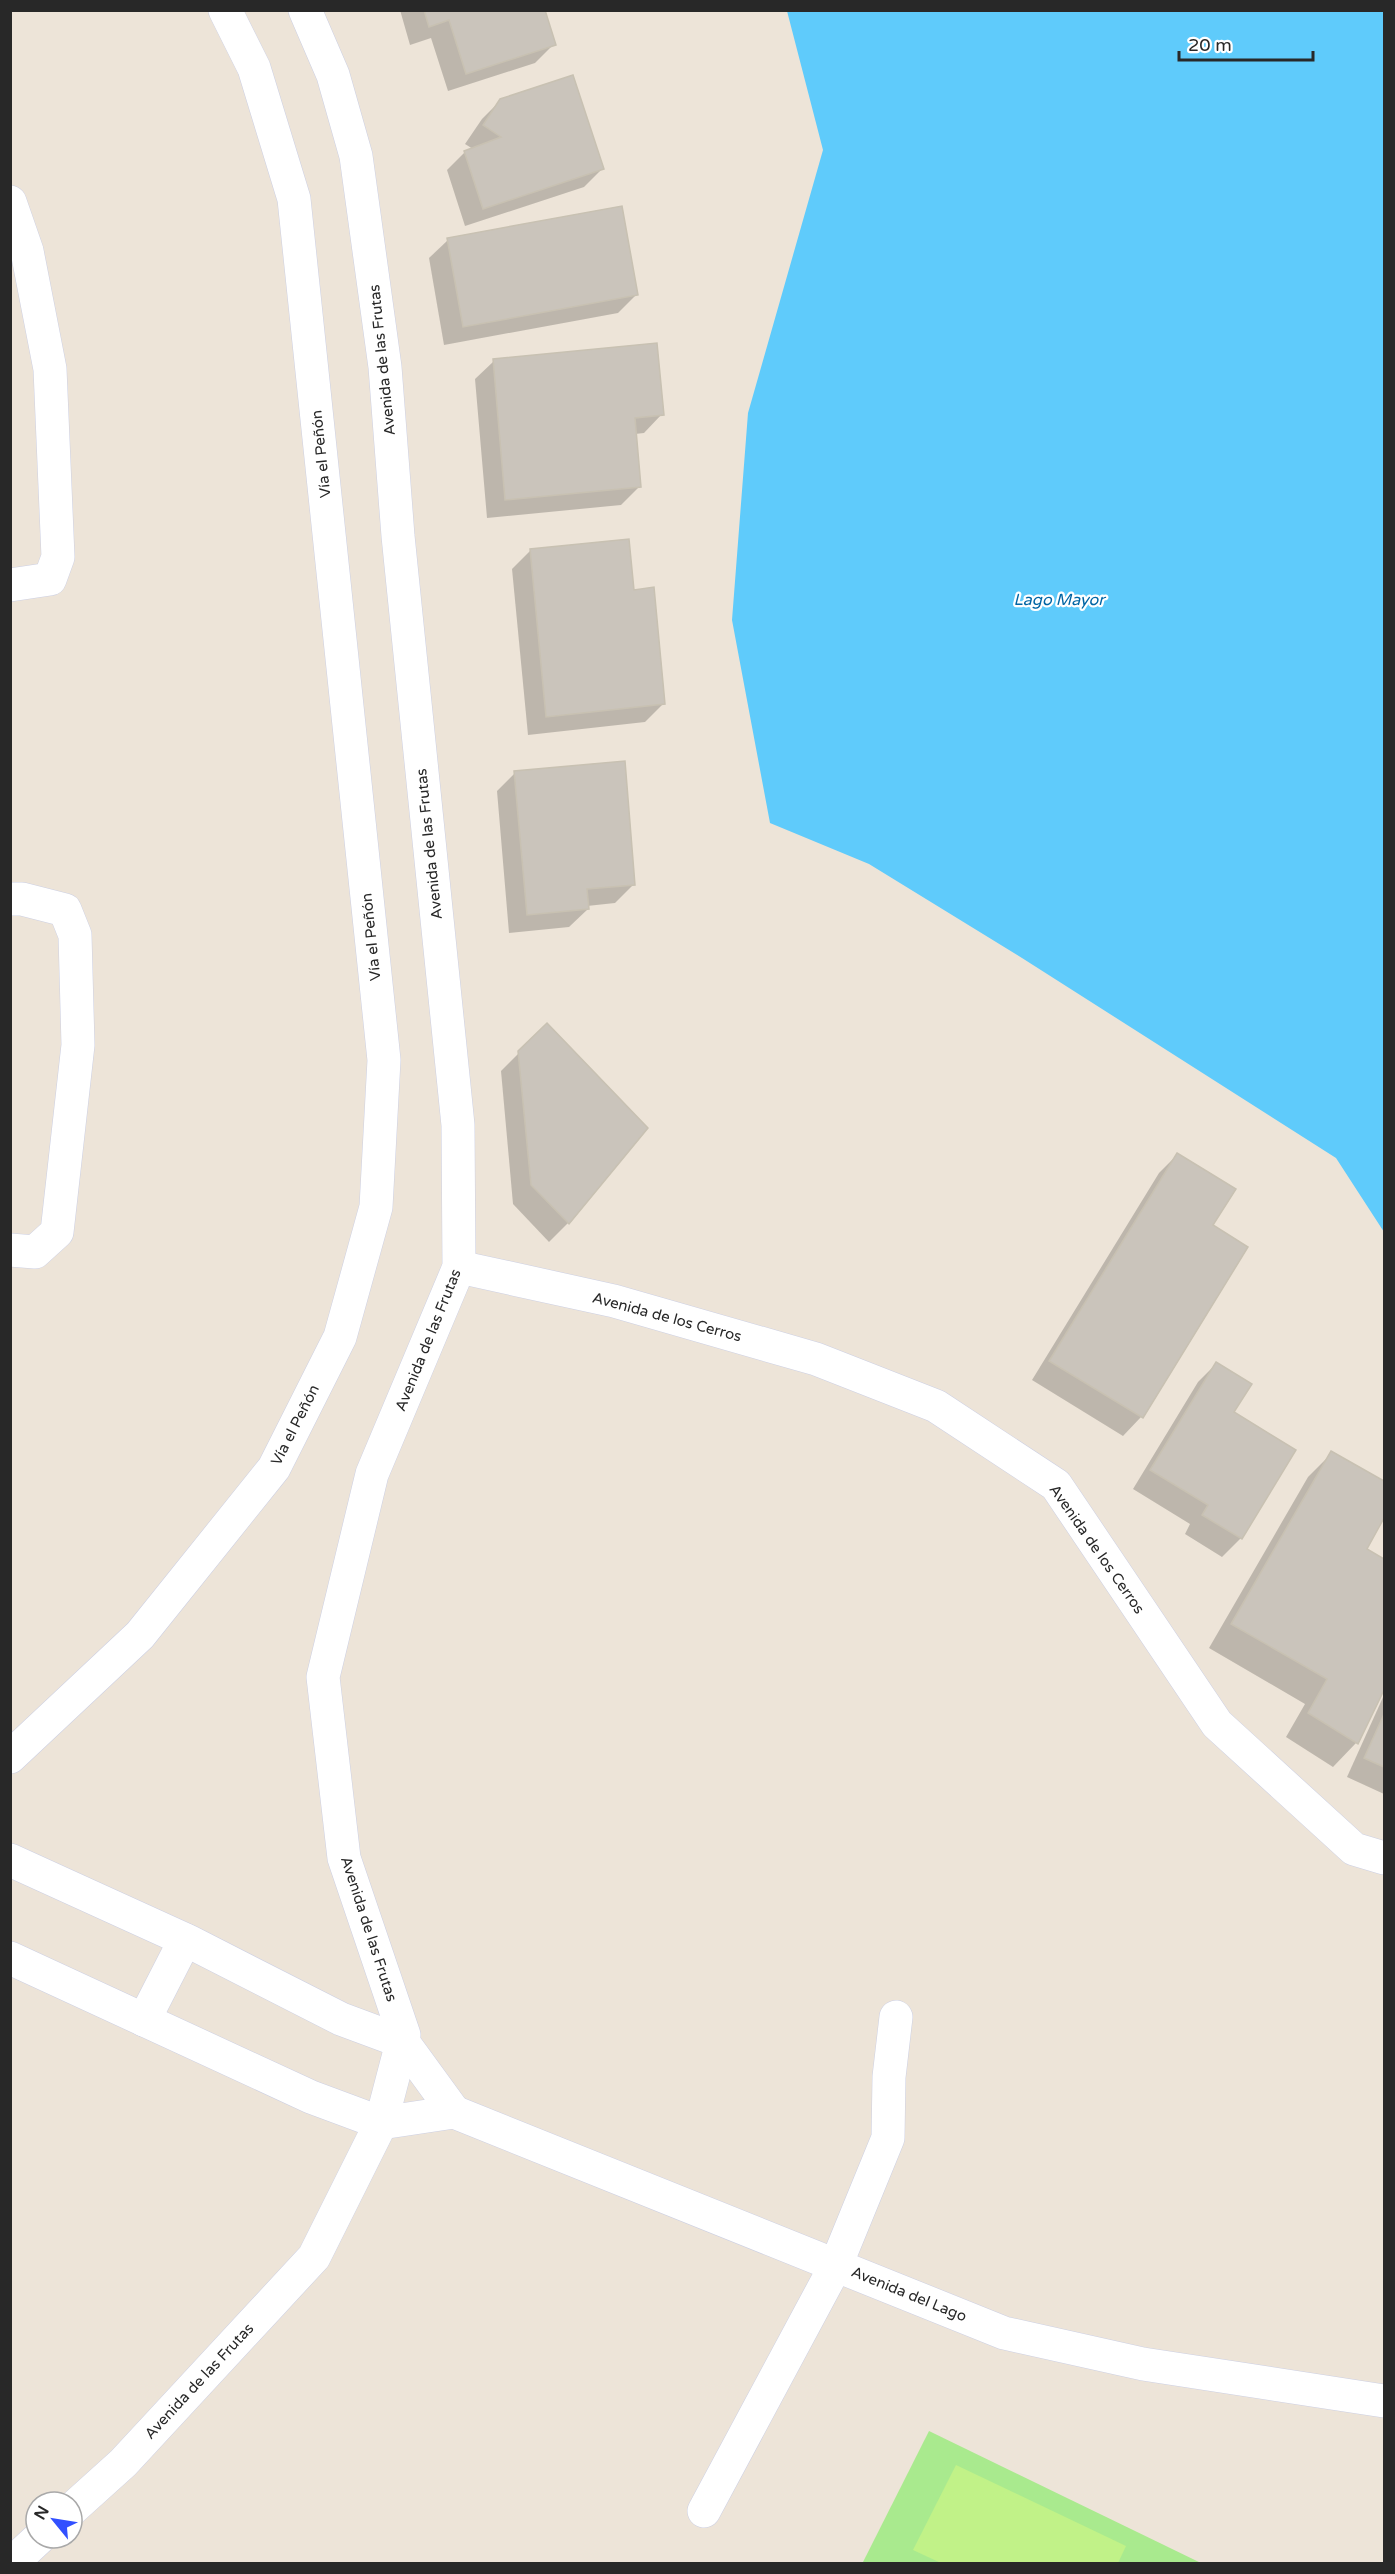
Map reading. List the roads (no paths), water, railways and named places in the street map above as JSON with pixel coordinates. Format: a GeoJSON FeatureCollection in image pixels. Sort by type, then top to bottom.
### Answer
{"type":"FeatureCollection","features":[{"type":"Feature","properties":{"kind":"street","name":"Vía el Peñón"},"geometry":{"type":"LineString","coordinates":[[10,1756],[140,1635],[274,1468],[340,1337],[376,1207],[384,1060],[294,199],[254,68],[225,10]]}},
{"type":"Feature","properties":{"kind":"street","name":"Avenida de las Frutas"},"geometry":{"type":"LineString","coordinates":[[84,2498],[123,2463],[314,2257],[381,2123],[404,2035],[344,1858],[323,1677],[372,1474],[459,1267],[458,1125],[398,536],[385,367],[356,156],[333,75],[305,10]]}},
{"type":"Feature","properties":{"kind":"street"},"geometry":{"type":"LineString","coordinates":[[10,202],[27,251],[50,369],[58,557],[50,579],[10,585]]}},
{"type":"Feature","properties":{"kind":"street"},"geometry":{"type":"LineString","coordinates":[[10,899],[22,899],[65,910],[75,935],[78,1045],[57,1232],[35,1252],[10,1250]]}},
{"type":"Feature","properties":{"kind":"street","name":"Avenida de los Cerros"},"geometry":{"type":"LineString","coordinates":[[459,1267],[614,1301],[816,1359],[936,1406],[1056,1485],[1217,1724],[1354,1849],[1384,1858]]}},
{"type":"Feature","properties":{"kind":"street"},"geometry":{"type":"LineString","coordinates":[[10,1860],[185,1940],[341,2019],[403,2042],[454,2112],[381,2123],[311,2097],[10,1958]]}},
{"type":"Feature","properties":{"kind":"street"},"geometry":{"type":"LineString","coordinates":[[144,2020],[185,1940]]}},
{"type":"Feature","properties":{"kind":"street"},"geometry":{"type":"LineString","coordinates":[[704,2511],[836,2265],[888,2138],[889,2077],[896,2018]]}},
{"type":"Feature","properties":{"kind":"street","name":"Avenida del Lago"},"geometry":{"type":"LineString","coordinates":[[454,2112],[1004,2333],[1143,2364],[1384,2401]]}},
{"type":"Feature","properties":{"kind":"street"},"geometry":{"type":"LineString","coordinates":[[11,2564],[26,2550]]}},
{"type":"Feature","properties":{"kind":"water","name":"Lago Mayor"},"geometry":{"type":"Polygon","coordinates":[[[787,11],[1384,11],[1384,1232],[1336,1158],[1022,958],[869,864],[770,823],[732,620],[748,413],[823,150],[787,11]]]}}]}
